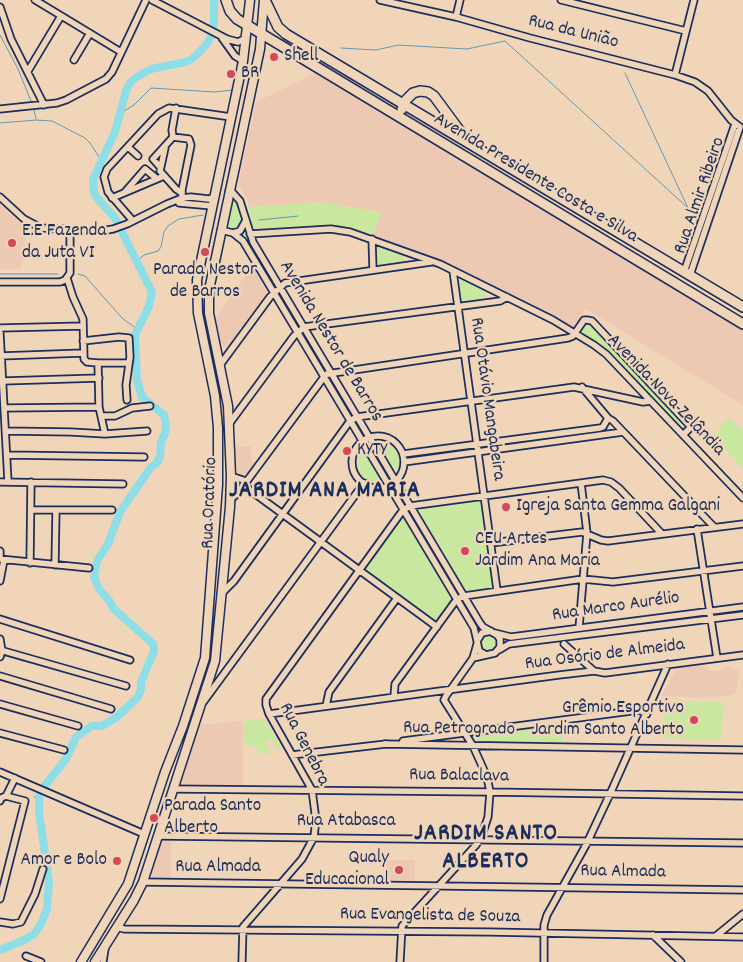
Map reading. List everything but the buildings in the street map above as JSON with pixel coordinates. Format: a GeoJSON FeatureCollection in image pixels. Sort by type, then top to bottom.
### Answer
{"type":"FeatureCollection","features":[{"type":"Feature","properties":{"kind":"highway","name":"Avenida Presidente Costa e Silva"},"geometry":{"type":"LineString","coordinates":[[226,0],[232,14],[248,25],[743,324]]}},
{"type":"Feature","properties":{"kind":"highway","name":"Avenida Presidente Costa e Silva"},"geometry":{"type":"LineString","coordinates":[[265,0],[281,29],[743,307]]}},
{"type":"Feature","properties":{"kind":"highway"},"geometry":{"type":"LineString","coordinates":[[400,117],[404,104],[413,93],[420,91],[431,94],[468,142]]}},
{"type":"Feature","properties":{"kind":"main road","name":"Rua Oratório"},"geometry":{"type":"LineString","coordinates":[[81,962],[120,900],[133,871],[144,834],[203,666],[210,613],[219,476],[218,412],[196,296],[198,274],[209,218],[243,61],[250,0]]}},
{"type":"Feature","properties":{"kind":"main road","name":"Rua Oratório"},"geometry":{"type":"LineString","coordinates":[[95,962],[118,927],[143,882],[215,661],[231,499],[231,476],[228,406],[209,313],[209,284],[252,87],[262,33],[265,0]]}},
{"type":"Feature","properties":{"kind":"main road"},"geometry":{"type":"LineString","coordinates":[[243,61],[252,63],[257,60]]}},
{"type":"Feature","properties":{"kind":"main road"},"geometry":{"type":"LineString","coordinates":[[214,196],[222,191],[230,191]]}},
{"type":"Feature","properties":{"kind":"main road"},"geometry":{"type":"LineString","coordinates":[[209,218],[212,226],[221,230]]}},
{"type":"Feature","properties":{"kind":"main road"},"geometry":{"type":"LineString","coordinates":[[159,792],[165,789],[174,789]]}},
{"type":"Feature","properties":{"kind":"main road"},"geometry":{"type":"LineString","coordinates":[[133,871],[136,878],[143,882]]}},
{"type":"Feature","properties":{"kind":"street"},"geometry":{"type":"LineString","coordinates":[[35,0],[121,52]]}},
{"type":"Feature","properties":{"kind":"street"},"geometry":{"type":"LineString","coordinates":[[0,109],[44,105],[66,100],[106,79],[112,72],[146,0]]}},
{"type":"Feature","properties":{"kind":"street"},"geometry":{"type":"LineString","coordinates":[[152,0],[236,42],[246,38]]}},
{"type":"Feature","properties":{"kind":"street","name":"Rua da União"},"geometry":{"type":"LineString","coordinates":[[380,0],[456,17],[675,75],[695,82],[708,91],[738,125]]}},
{"type":"Feature","properties":{"kind":"street"},"geometry":{"type":"LineString","coordinates":[[456,17],[460,0]]}},
{"type":"Feature","properties":{"kind":"street"},"geometry":{"type":"LineString","coordinates":[[561,0],[686,31]]}},
{"type":"Feature","properties":{"kind":"street"},"geometry":{"type":"LineString","coordinates":[[675,75],[694,0]]}},
{"type":"Feature","properties":{"kind":"street"},"geometry":{"type":"LineString","coordinates":[[0,7],[11,38],[44,105]]}},
{"type":"Feature","properties":{"kind":"street"},"geometry":{"type":"LineString","coordinates":[[28,71],[61,16]]}},
{"type":"Feature","properties":{"kind":"street"},"geometry":{"type":"LineString","coordinates":[[74,60],[90,33]]}},
{"type":"Feature","properties":{"kind":"street"},"geometry":{"type":"LineString","coordinates":[[219,35],[235,56],[243,61]]}},
{"type":"Feature","properties":{"kind":"street"},"geometry":{"type":"LineString","coordinates":[[128,223],[108,192],[104,177],[107,169],[158,114],[164,109],[176,108],[231,117]]}},
{"type":"Feature","properties":{"kind":"street"},"geometry":{"type":"LineString","coordinates":[[176,108],[172,130],[173,138],[153,160],[182,198],[212,206]]}},
{"type":"Feature","properties":{"kind":"street","name":"Rua Almir Ribeiro"},"geometry":{"type":"LineString","coordinates":[[687,273],[738,125]]}},
{"type":"Feature","properties":{"kind":"street"},"geometry":{"type":"LineString","coordinates":[[173,138],[187,138],[191,145],[182,198]]}},
{"type":"Feature","properties":{"kind":"street"},"geometry":{"type":"LineString","coordinates":[[128,147],[138,156]]}},
{"type":"Feature","properties":{"kind":"street"},"geometry":{"type":"LineString","coordinates":[[125,192],[145,169],[156,178]]}},
{"type":"Feature","properties":{"kind":"street"},"geometry":{"type":"LineString","coordinates":[[112,198],[164,176]]}},
{"type":"Feature","properties":{"kind":"street","name":"Avenida Nestor de Barros"},"geometry":{"type":"LineString","coordinates":[[230,191],[240,201],[253,242],[410,506],[480,623],[493,632]]}},
{"type":"Feature","properties":{"kind":"street"},"geometry":{"type":"LineString","coordinates":[[0,197],[35,226],[49,229],[113,230],[182,198],[209,199],[214,196]]}},
{"type":"Feature","properties":{"kind":"street"},"geometry":{"type":"LineString","coordinates":[[221,230],[233,233],[240,231],[246,220]]}},
{"type":"Feature","properties":{"kind":"street"},"geometry":{"type":"LineString","coordinates":[[231,499],[324,377],[331,373],[568,338],[575,333],[553,320],[433,261],[350,232],[331,229],[250,234]]}},
{"type":"Feature","properties":{"kind":"street"},"geometry":{"type":"LineString","coordinates":[[70,230],[70,273],[68,278],[73,297],[83,317],[83,353],[85,361],[129,363]]}},
{"type":"Feature","properties":{"kind":"street","name":"Avenida Nestor de Barros"},"geometry":{"type":"LineString","coordinates":[[233,233],[243,241],[404,510],[475,630],[477,642]]}},
{"type":"Feature","properties":{"kind":"street"},"geometry":{"type":"LineString","coordinates":[[372,239],[374,270]]}},
{"type":"Feature","properties":{"kind":"street"},"geometry":{"type":"LineString","coordinates":[[408,265],[414,254]]}},
{"type":"Feature","properties":{"kind":"street"},"geometry":{"type":"LineString","coordinates":[[220,365],[274,293],[287,282],[433,261]]}},
{"type":"Feature","properties":{"kind":"street","name":"Rua Otávio Mangabeira"},"geometry":{"type":"LineString","coordinates":[[454,271],[497,590]]}},
{"type":"Feature","properties":{"kind":"street"},"geometry":{"type":"LineString","coordinates":[[0,282],[60,282],[68,278]]}},
{"type":"Feature","properties":{"kind":"street"},"geometry":{"type":"LineString","coordinates":[[485,302],[492,290]]}},
{"type":"Feature","properties":{"kind":"street"},"geometry":{"type":"LineString","coordinates":[[229,424],[297,332],[304,328],[500,301],[507,297]]}},
{"type":"Feature","properties":{"kind":"street","name":"Avenida Nova Zelândia"},"geometry":{"type":"LineString","coordinates":[[682,435],[691,428],[592,321],[584,320],[575,333],[606,354],[682,435],[743,498]]}},
{"type":"Feature","properties":{"kind":"street"},"geometry":{"type":"LineString","coordinates":[[0,328],[83,326]]}},
{"type":"Feature","properties":{"kind":"street"},"geometry":{"type":"LineString","coordinates":[[0,333],[8,482]]}},
{"type":"Feature","properties":{"kind":"street"},"geometry":{"type":"LineString","coordinates":[[83,341],[129,338],[127,400]]}},
{"type":"Feature","properties":{"kind":"street"},"geometry":{"type":"LineString","coordinates":[[217,351],[230,352]]}},
{"type":"Feature","properties":{"kind":"street"},"geometry":{"type":"LineString","coordinates":[[1,356],[83,353]]}},
{"type":"Feature","properties":{"kind":"street"},"geometry":{"type":"LineString","coordinates":[[100,362],[99,407],[105,434]]}},
{"type":"Feature","properties":{"kind":"street"},"geometry":{"type":"LineString","coordinates":[[3,381],[99,378]]}},
{"type":"Feature","properties":{"kind":"street"},"geometry":{"type":"LineString","coordinates":[[222,593],[350,421],[357,417],[571,387],[643,402],[650,401]]}},
{"type":"Feature","properties":{"kind":"street"},"geometry":{"type":"LineString","coordinates":[[582,388],[608,418],[624,432],[714,527]]}},
{"type":"Feature","properties":{"kind":"street"},"geometry":{"type":"LineString","coordinates":[[101,416],[115,416],[132,408],[150,406]]}},
{"type":"Feature","properties":{"kind":"street"},"geometry":{"type":"LineString","coordinates":[[228,406],[242,407]]}},
{"type":"Feature","properties":{"kind":"street"},"geometry":{"type":"LineString","coordinates":[[5,408],[99,407]]}},
{"type":"Feature","properties":{"kind":"street"},"geometry":{"type":"LineString","coordinates":[[403,454],[600,428],[603,427],[608,418]]}},
{"type":"Feature","properties":{"kind":"street"},"geometry":{"type":"LineString","coordinates":[[4,427],[105,434],[147,431]]}},
{"type":"Feature","properties":{"kind":"street"},"geometry":{"type":"LineString","coordinates":[[404,462],[624,432]]}},
{"type":"Feature","properties":{"kind":"street"},"geometry":{"type":"LineString","coordinates":[[380,436],[390,439],[398,445],[403,454],[402,470],[396,481],[389,486],[376,488],[364,483],[356,473],[353,460],[357,448],[370,438],[380,436]]}},
{"type":"Feature","properties":{"kind":"street"},"geometry":{"type":"LineString","coordinates":[[0,453],[144,457]]}},
{"type":"Feature","properties":{"kind":"street"},"geometry":{"type":"LineString","coordinates":[[231,476],[245,483],[282,513],[437,627]]}},
{"type":"Feature","properties":{"kind":"street"},"geometry":{"type":"LineString","coordinates":[[410,506],[603,480],[614,484],[662,534]]}},
{"type":"Feature","properties":{"kind":"street"},"geometry":{"type":"LineString","coordinates":[[0,482],[123,484]]}},
{"type":"Feature","properties":{"kind":"street"},"geometry":{"type":"LineString","coordinates":[[30,563],[31,482]]}},
{"type":"Feature","properties":{"kind":"street"},"geometry":{"type":"LineString","coordinates":[[203,702],[364,483]]}},
{"type":"Feature","properties":{"kind":"street"},"geometry":{"type":"LineString","coordinates":[[579,628],[587,533],[581,483]]}},
{"type":"Feature","properties":{"kind":"street","name":"Rua Genebra"},"geometry":{"type":"LineString","coordinates":[[242,930],[302,859],[314,837],[316,828],[316,813],[312,790],[269,714],[266,705],[267,697],[359,570],[404,510],[410,506]]}},
{"type":"Feature","properties":{"kind":"street"},"geometry":{"type":"LineString","coordinates":[[31,510],[112,510]]}},
{"type":"Feature","properties":{"kind":"street"},"geometry":{"type":"LineString","coordinates":[[54,565],[56,510]]}},
{"type":"Feature","properties":{"kind":"street"},"geometry":{"type":"LineString","coordinates":[[704,517],[704,523],[699,529],[703,570],[717,658]]}},
{"type":"Feature","properties":{"kind":"street"},"geometry":{"type":"LineString","coordinates":[[491,543],[579,532],[605,540],[743,524]]}},
{"type":"Feature","properties":{"kind":"street"},"geometry":{"type":"LineString","coordinates":[[0,551],[0,581]]}},
{"type":"Feature","properties":{"kind":"street"},"geometry":{"type":"LineString","coordinates":[[1,559],[89,568]]}},
{"type":"Feature","properties":{"kind":"street"},"geometry":{"type":"LineString","coordinates":[[394,697],[395,684],[457,599],[464,596],[583,579],[613,582],[743,566]]}},
{"type":"Feature","properties":{"kind":"street"},"geometry":{"type":"LineString","coordinates":[[224,575],[232,576],[237,574]]}},
{"type":"Feature","properties":{"kind":"street"},"geometry":{"type":"LineString","coordinates":[[326,706],[330,692],[398,598]]}},
{"type":"Feature","properties":{"kind":"street","name":"Rua Marco Aurélio"},"geometry":{"type":"LineString","coordinates":[[493,632],[511,637],[743,606]]}},
{"type":"Feature","properties":{"kind":"street","name":"Rua Marco Aurélio"},"geometry":{"type":"LineString","coordinates":[[497,652],[509,644],[743,615]]}},
{"type":"Feature","properties":{"kind":"street"},"geometry":{"type":"LineString","coordinates":[[580,616],[588,627]]}},
{"type":"Feature","properties":{"kind":"street"},"geometry":{"type":"LineString","coordinates":[[0,619],[130,660]]}},
{"type":"Feature","properties":{"kind":"street"},"geometry":{"type":"LineString","coordinates":[[400,962],[401,932],[404,923],[480,838],[488,817],[490,792],[487,777],[472,746],[446,704],[445,698],[474,658],[477,642],[482,633],[493,632],[498,636],[500,642],[497,652],[474,658]]}},
{"type":"Feature","properties":{"kind":"street"},"geometry":{"type":"LineString","coordinates":[[551,632],[552,639]]}},
{"type":"Feature","properties":{"kind":"street"},"geometry":{"type":"LineString","coordinates":[[0,639],[0,657]]}},
{"type":"Feature","properties":{"kind":"street"},"geometry":{"type":"LineString","coordinates":[[477,642],[479,651],[488,655]]}},
{"type":"Feature","properties":{"kind":"street"},"geometry":{"type":"LineString","coordinates":[[564,644],[594,671]]}},
{"type":"Feature","properties":{"kind":"street"},"geometry":{"type":"LineString","coordinates":[[1,650],[126,686]]}},
{"type":"Feature","properties":{"kind":"street","name":"Rua Osório de Almeida"},"geometry":{"type":"LineString","coordinates":[[269,714],[580,672],[594,671],[605,673],[743,655]]}},
{"type":"Feature","properties":{"kind":"street"},"geometry":{"type":"LineString","coordinates":[[580,672],[583,662]]}},
{"type":"Feature","properties":{"kind":"street"},"geometry":{"type":"LineString","coordinates":[[544,962],[546,918],[610,794],[668,664]]}},
{"type":"Feature","properties":{"kind":"street"},"geometry":{"type":"LineString","coordinates":[[0,676],[111,709]]}},
{"type":"Feature","properties":{"kind":"street"},"geometry":{"type":"LineString","coordinates":[[458,679],[471,688]]}},
{"type":"Feature","properties":{"kind":"street"},"geometry":{"type":"LineString","coordinates":[[435,692],[445,698]]}},
{"type":"Feature","properties":{"kind":"street"},"geometry":{"type":"LineString","coordinates":[[0,704],[78,726]]}},
{"type":"Feature","properties":{"kind":"street"},"geometry":{"type":"LineString","coordinates":[[292,756],[639,710],[647,714]]}},
{"type":"Feature","properties":{"kind":"street"},"geometry":{"type":"LineString","coordinates":[[0,733],[64,750]]}},
{"type":"Feature","properties":{"kind":"street","name":"Rua Petrogrado"},"geometry":{"type":"LineString","coordinates":[[384,744],[743,750]]}},
{"type":"Feature","properties":{"kind":"street"},"geometry":{"type":"LineString","coordinates":[[0,772],[144,834]]}},
{"type":"Feature","properties":{"kind":"street"},"geometry":{"type":"LineString","coordinates":[[0,801],[1,798],[6,796],[15,778]]}},
{"type":"Feature","properties":{"kind":"street","name":"Rua Balaclava"},"geometry":{"type":"LineString","coordinates":[[174,789],[743,796]]}},
{"type":"Feature","properties":{"kind":"street"},"geometry":{"type":"LineString","coordinates":[[0,899],[25,801],[6,796]]}},
{"type":"Feature","properties":{"kind":"street","name":"Rua Atabasca"},"geometry":{"type":"LineString","coordinates":[[158,836],[480,838],[743,843]]}},
{"type":"Feature","properties":{"kind":"street"},"geometry":{"type":"LineString","coordinates":[[0,922],[13,924],[21,922],[35,894],[43,869]]}},
{"type":"Feature","properties":{"kind":"street","name":"Rua Almada"},"geometry":{"type":"LineString","coordinates":[[143,882],[743,890]]}},
{"type":"Feature","properties":{"kind":"street"},"geometry":{"type":"LineString","coordinates":[[716,936],[743,914]]}},
{"type":"Feature","properties":{"kind":"street","name":"Rua Evangelista de Souza"},"geometry":{"type":"LineString","coordinates":[[118,927],[124,929],[743,937]]}},
{"type":"Feature","properties":{"kind":"street"},"geometry":{"type":"LineString","coordinates":[[242,930],[242,962]]}},
{"type":"Feature","properties":{"kind":"street"},"geometry":{"type":"LineString","coordinates":[[654,935],[681,962]]}},
{"type":"Feature","properties":{"kind":"street"},"geometry":{"type":"LineString","coordinates":[[103,962],[106,946]]}},
{"type":"Feature","properties":{"kind":"street"},"geometry":{"type":"LineString","coordinates":[[26,956],[41,962]]}},
{"type":"Feature","properties":{"kind":"shaded area"},"geometry":{"type":"Polygon","coordinates":[[[316,73],[743,330],[743,405],[586,309],[572,328],[455,269],[456,266],[451,263],[449,265],[372,236],[381,212],[319,202],[249,207],[248,201],[239,186],[239,180],[256,102],[316,73]]]}},
{"type":"Feature","properties":{"kind":"shaded area","name":"E.E Fazenda da Juta VI"},"geometry":{"type":"Polygon","coordinates":[[[0,205],[26,228],[24,257],[20,269],[0,269],[0,205]]]}},
{"type":"Feature","properties":{"kind":"shaded area"},"geometry":{"type":"Polygon","coordinates":[[[252,266],[266,290],[266,294],[230,345],[224,346],[220,343],[215,319],[252,266]]]}},
{"type":"Feature","properties":{"kind":"shaded area"},"geometry":{"type":"Polygon","coordinates":[[[251,446],[251,462],[255,462],[246,474],[240,474],[236,469],[235,447],[251,446]]]}},
{"type":"Feature","properties":{"kind":"shaded area"},"geometry":{"type":"Polygon","coordinates":[[[701,665],[711,671],[719,671],[728,667],[739,671],[736,692],[733,695],[700,698],[661,696],[677,668],[701,665]]]}},
{"type":"Feature","properties":{"kind":"shaded area"},"geometry":{"type":"Polygon","coordinates":[[[243,721],[243,785],[182,785],[181,783],[200,725],[243,721]]]}},
{"type":"Feature","properties":{"kind":"shaded area"},"geometry":{"type":"Polygon","coordinates":[[[171,840],[171,879],[155,879],[151,873],[160,844],[171,840]]]}},
{"type":"Feature","properties":{"kind":"shaded area","name":"Qualy Educacional"},"geometry":{"type":"Polygon","coordinates":[[[383,860],[415,860],[415,881],[383,880],[383,860]]]}},
{"type":"Feature","properties":{"kind":"green space"},"geometry":{"type":"Polygon","coordinates":[[[232,197],[237,203],[242,219],[238,229],[230,230],[225,226],[232,197]]]}},
{"type":"Feature","properties":{"kind":"green space"},"geometry":{"type":"Polygon","coordinates":[[[319,202],[381,212],[372,236],[355,229],[323,225],[258,229],[251,224],[249,207],[319,202]]]}},
{"type":"Feature","properties":{"kind":"green space"},"geometry":{"type":"Polygon","coordinates":[[[244,230],[273,279],[271,282],[241,235],[244,230]]]}},
{"type":"Feature","properties":{"kind":"green space"},"geometry":{"type":"Polygon","coordinates":[[[376,244],[402,253],[405,262],[377,266],[376,244]]]}},
{"type":"Feature","properties":{"kind":"green space"},"geometry":{"type":"Polygon","coordinates":[[[460,279],[465,279],[484,288],[484,298],[462,302],[458,282],[460,279]]]}},
{"type":"Feature","properties":{"kind":"green space"},"geometry":{"type":"Polygon","coordinates":[[[585,323],[588,323],[684,422],[679,427],[611,355],[578,332],[585,323]]]}},
{"type":"Feature","properties":{"kind":"green space"},"geometry":{"type":"Polygon","coordinates":[[[728,417],[743,430],[743,469],[714,436],[728,417]]]}},
{"type":"Feature","properties":{"kind":"green space"},"geometry":{"type":"Polygon","coordinates":[[[385,442],[394,448],[397,453],[400,463],[397,470],[391,470],[378,448],[380,443],[385,442]]]}},
{"type":"Feature","properties":{"kind":"green space"},"geometry":{"type":"Polygon","coordinates":[[[362,452],[366,453],[381,478],[379,483],[368,481],[361,474],[357,461],[362,452]]]}},
{"type":"Feature","properties":{"kind":"green space","name":"CEU Artes Jardim Ana Maria"},"geometry":{"type":"Polygon","coordinates":[[[477,500],[481,502],[482,516],[484,516],[493,585],[489,589],[468,592],[464,590],[418,512],[420,508],[477,500]]]}},
{"type":"Feature","properties":{"kind":"green space"},"geometry":{"type":"Polygon","coordinates":[[[404,518],[452,596],[452,602],[436,623],[366,571],[365,566],[400,519],[404,518]]]}},
{"type":"Feature","properties":{"kind":"green space"},"geometry":{"type":"Polygon","coordinates":[[[414,518],[457,592],[455,592],[412,519],[414,518]]]}},
{"type":"Feature","properties":{"kind":"green space"},"geometry":{"type":"Polygon","coordinates":[[[701,614],[701,618],[552,635],[553,634],[599,627],[601,629],[701,614]]]}},
{"type":"Feature","properties":{"kind":"green space"},"geometry":{"type":"Polygon","coordinates":[[[488,634],[494,637],[497,643],[494,649],[488,652],[482,649],[479,643],[482,637],[488,634]]]}},
{"type":"Feature","properties":{"kind":"green space"},"geometry":{"type":"Polygon","coordinates":[[[665,701],[723,702],[722,740],[664,738],[665,701]]]}},
{"type":"Feature","properties":{"kind":"green space"},"geometry":{"type":"Polygon","coordinates":[[[265,719],[281,747],[276,750],[275,743],[268,739],[266,743],[271,750],[268,755],[260,752],[254,746],[246,745],[243,741],[243,721],[265,719]]]}},
{"type":"Feature","properties":{"kind":"green space"},"geometry":{"type":"Polygon","coordinates":[[[563,722],[562,745],[476,743],[470,737],[473,734],[563,722]]]}},
{"type":"Feature","properties":{"kind":"waterway"},"geometry":{"type":"LineString","coordinates":[[0,950],[34,934],[41,924],[47,909],[49,882],[39,812],[40,792],[66,759],[76,737],[92,726],[102,726],[117,717],[138,697],[141,682],[154,651],[153,644],[113,608],[109,600],[99,589],[94,577],[97,561],[108,544],[120,512],[151,467],[157,463],[166,425],[164,415],[142,397],[137,380],[135,335],[149,306],[152,292],[115,218],[97,198],[94,192],[93,179],[115,132],[130,83],[151,69],[192,59],[207,44],[210,38],[214,22],[214,0]]}},
{"type":"Feature","properties":{"kind":"waterway"},"geometry":{"type":"LineString","coordinates":[[0,35],[18,69],[31,101]]}},
{"type":"Feature","properties":{"kind":"waterway"},"geometry":{"type":"LineString","coordinates":[[341,48],[376,50],[398,45],[467,49],[505,41],[688,208],[625,73]]}},
{"type":"Feature","properties":{"kind":"waterway"},"geometry":{"type":"LineString","coordinates":[[121,113],[134,105],[151,88],[215,92],[233,90]]}},
{"type":"Feature","properties":{"kind":"waterway"},"geometry":{"type":"LineString","coordinates":[[34,110],[36,119]]}},
{"type":"Feature","properties":{"kind":"waterway"},"geometry":{"type":"LineString","coordinates":[[0,123],[36,120],[52,121],[85,138],[101,160]]}},
{"type":"Feature","properties":{"kind":"waterway"},"geometry":{"type":"LineString","coordinates":[[137,261],[144,255],[158,251],[168,226],[179,219],[203,215]]}},
{"type":"Feature","properties":{"kind":"waterway"},"geometry":{"type":"LineString","coordinates":[[259,220],[298,216]]}},
{"type":"Feature","properties":{"kind":"waterway"},"geometry":{"type":"LineString","coordinates":[[0,274],[58,274]]}},
{"type":"Feature","properties":{"kind":"waterway"},"geometry":{"type":"LineString","coordinates":[[78,274],[85,276],[122,318],[137,329]]}},
{"type":"Feature","properties":{"kind":"waterway"},"geometry":{"type":"LineString","coordinates":[[34,797],[39,798]]}},
{"type":"Feature","properties":{"kind":"place","name":"Shell"},"geometry":{"type":"Point","coordinates":[274,57]}},
{"type":"Feature","properties":{"kind":"place","name":"BR"},"geometry":{"type":"Point","coordinates":[231,74]}},
{"type":"Feature","properties":{"kind":"place","name":"E.E Fazenda da Juta VI"},"geometry":{"type":"Point","coordinates":[12,243]}},
{"type":"Feature","properties":{"kind":"place","name":"Parada Nestor de Barros"},"geometry":{"type":"Point","coordinates":[205,252]}},
{"type":"Feature","properties":{"kind":"place","name":"KYTY"},"geometry":{"type":"Point","coordinates":[347,451]}},
{"type":"Feature","properties":{"kind":"place","name":"Igreja Santa Gemma Galgani"},"geometry":{"type":"Point","coordinates":[506,507]}},
{"type":"Feature","properties":{"kind":"place","name":"CEU Artes Jardim Ana Maria"},"geometry":{"type":"Point","coordinates":[465,551]}},
{"type":"Feature","properties":{"kind":"place","name":"Grêmio Esportivo Jardim Santo Alberto"},"geometry":{"type":"Point","coordinates":[694,720]}},
{"type":"Feature","properties":{"kind":"place","name":"Parada Santo Alberto"},"geometry":{"type":"Point","coordinates":[154,818]}},
{"type":"Feature","properties":{"kind":"place","name":"Amor e Bolo"},"geometry":{"type":"Point","coordinates":[117,861]}},
{"type":"Feature","properties":{"kind":"place","name":"Qualy Educacional"},"geometry":{"type":"Point","coordinates":[399,870]}},
{"type":"Feature","properties":{"kind":"district","name":"JARDIM ANA MARIA"},"geometry":{"type":"Point","coordinates":[325,493]}},
{"type":"Feature","properties":{"kind":"district","name":"JARDIM SANTO ALBERTO"},"geometry":{"type":"Point","coordinates":[486,850]}}]}
